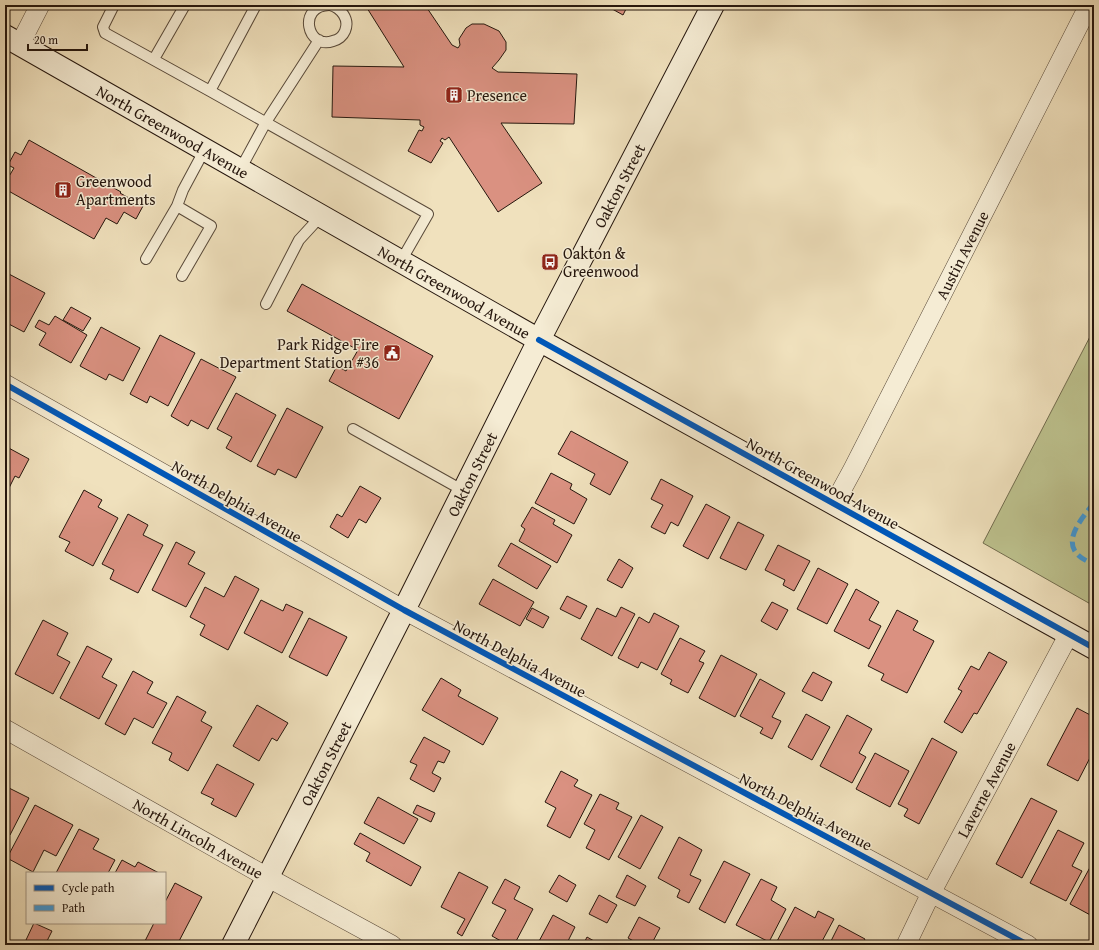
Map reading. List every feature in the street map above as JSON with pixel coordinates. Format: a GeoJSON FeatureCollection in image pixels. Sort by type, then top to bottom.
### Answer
{"type":"FeatureCollection","features":[{"type":"Feature","properties":{"kind":"main road","name":"Oakton Street"},"geometry":{"type":"LineString","coordinates":[[233,945],[404,610],[539,340],[713,5]]}},
{"type":"Feature","properties":{"kind":"main road","name":"North Greenwood Avenue"},"geometry":{"type":"LineString","coordinates":[[13,40],[539,340],[1094,648]]}},
{"type":"Feature","properties":{"kind":"street"},"geometry":{"type":"LineString","coordinates":[[13,40],[40,5]]}},
{"type":"Feature","properties":{"kind":"street","name":"Austin Avenue"},"geometry":{"type":"LineString","coordinates":[[834,504],[861,454],[1089,5]]}},
{"type":"Feature","properties":{"kind":"street","name":"North Delphia Avenue"},"geometry":{"type":"LineString","coordinates":[[5,384],[404,610],[1028,945]]}},
{"type":"Feature","properties":{"kind":"street","name":"Laverne Avenue"},"geometry":{"type":"LineString","coordinates":[[906,945],[1069,634]]}},
{"type":"Feature","properties":{"kind":"street","name":"North Lincoln Avenue"},"geometry":{"type":"LineString","coordinates":[[5,729],[267,877],[392,945]]}},
{"type":"Feature","properties":{"kind":"lane"},"geometry":{"type":"LineString","coordinates":[[114,5],[103,27],[105,33],[210,90],[428,214],[401,261]]}},
{"type":"Feature","properties":{"kind":"lane"},"geometry":{"type":"LineString","coordinates":[[154,59],[185,5]]}},
{"type":"Feature","properties":{"kind":"lane"},"geometry":{"type":"LineString","coordinates":[[210,90],[256,5]]}},
{"type":"Feature","properties":{"kind":"lane"},"geometry":{"type":"LineString","coordinates":[[323,5],[333,5],[341,10],[346,21],[344,32],[336,40],[324,42],[319,40],[310,31],[309,18],[312,12],[317,8],[323,5]]}},
{"type":"Feature","properties":{"kind":"lane"},"geometry":{"type":"LineString","coordinates":[[240,170],[266,122],[319,40]]}},
{"type":"Feature","properties":{"kind":"lane"},"geometry":{"type":"LineString","coordinates":[[146,259],[177,206],[183,190],[205,149]]}},
{"type":"Feature","properties":{"kind":"lane"},"geometry":{"type":"LineString","coordinates":[[177,206],[211,226],[182,276]]}},
{"type":"Feature","properties":{"kind":"lane"},"geometry":{"type":"LineString","coordinates":[[266,304],[299,240],[321,216]]}},
{"type":"Feature","properties":{"kind":"lane"},"geometry":{"type":"LineString","coordinates":[[353,429],[464,491]]}},
{"type":"Feature","properties":{"kind":"green space"},"geometry":{"type":"Polygon","coordinates":[[[1094,329],[1094,606],[983,543],[1094,329]]]}},
{"type":"Feature","properties":{"kind":"building","name":"Presence"},"geometry":{"type":"Polygon","coordinates":[[[372,5],[425,5],[452,45],[458,48],[460,45],[459,39],[466,28],[472,24],[484,24],[499,31],[506,42],[506,50],[492,68],[498,72],[577,74],[574,124],[501,123],[542,183],[498,212],[449,137],[445,140],[442,138],[440,141],[443,143],[431,163],[408,151],[419,130],[422,131],[424,127],[420,125],[420,120],[332,117],[333,66],[404,67],[367,8],[372,5]]]}},
{"type":"Feature","properties":{"kind":"building"},"geometry":{"type":"Polygon","coordinates":[[[605,5],[628,5],[623,15],[605,5]]]}},
{"type":"Feature","properties":{"kind":"building","name":"Greenwood Apartments"},"geometry":{"type":"Polygon","coordinates":[[[29,140],[143,206],[136,219],[124,212],[117,224],[106,218],[94,239],[5,189],[5,183],[14,168],[8,165],[15,152],[21,155],[29,140]]]}},
{"type":"Feature","properties":{"kind":"building"},"geometry":{"type":"Polygon","coordinates":[[[7,273],[45,293],[24,332],[5,322],[5,277],[7,273]]]}},
{"type":"Feature","properties":{"kind":"building","name":"Park Ridge Fire Department Station #36"},"geometry":{"type":"Polygon","coordinates":[[[302,284],[433,356],[399,419],[329,381],[337,366],[346,371],[358,350],[287,311],[302,284]]]}},
{"type":"Feature","properties":{"kind":"building"},"geometry":{"type":"Polygon","coordinates":[[[71,307],[91,318],[83,331],[63,320],[71,307]]]}},
{"type":"Feature","properties":{"kind":"building"},"geometry":{"type":"Polygon","coordinates":[[[55,316],[87,335],[71,363],[39,345],[46,333],[35,327],[39,320],[49,325],[55,316]]]}},
{"type":"Feature","properties":{"kind":"building"},"geometry":{"type":"Polygon","coordinates":[[[101,327],[140,348],[123,381],[109,374],[106,380],[80,366],[101,327]]]}},
{"type":"Feature","properties":{"kind":"building"},"geometry":{"type":"Polygon","coordinates":[[[160,335],[195,353],[168,406],[150,396],[147,403],[130,394],[160,335]]]}},
{"type":"Feature","properties":{"kind":"building"},"geometry":{"type":"Polygon","coordinates":[[[201,359],[236,377],[208,429],[191,420],[188,426],[171,416],[201,359]]]}},
{"type":"Feature","properties":{"kind":"building"},"geometry":{"type":"Polygon","coordinates":[[[236,393],[276,415],[251,462],[226,448],[232,437],[217,429],[236,393]]]}},
{"type":"Feature","properties":{"kind":"building"},"geometry":{"type":"Polygon","coordinates":[[[287,408],[323,427],[296,478],[278,469],[275,475],[257,466],[287,408]]]}},
{"type":"Feature","properties":{"kind":"building"},"geometry":{"type":"Polygon","coordinates":[[[571,431],[628,462],[610,495],[590,484],[595,474],[558,454],[571,431]]]}},
{"type":"Feature","properties":{"kind":"building"},"geometry":{"type":"Polygon","coordinates":[[[5,446],[29,459],[19,478],[15,476],[5,496],[5,446]]]}},
{"type":"Feature","properties":{"kind":"building"},"geometry":{"type":"Polygon","coordinates":[[[551,473],[572,484],[570,489],[587,499],[574,524],[535,503],[551,473]]]}},
{"type":"Feature","properties":{"kind":"building"},"geometry":{"type":"Polygon","coordinates":[[[661,479],[693,496],[678,526],[671,522],[665,534],[651,527],[663,505],[651,499],[661,479]]]}},
{"type":"Feature","properties":{"kind":"building"},"geometry":{"type":"Polygon","coordinates":[[[360,486],[381,498],[366,523],[359,519],[348,538],[330,527],[337,514],[342,517],[360,486]]]}},
{"type":"Feature","properties":{"kind":"building"},"geometry":{"type":"Polygon","coordinates":[[[84,490],[102,500],[98,507],[118,518],[93,566],[65,551],[70,542],[59,537],[84,490]]]}},
{"type":"Feature","properties":{"kind":"building"},"geometry":{"type":"Polygon","coordinates":[[[706,504],[730,517],[708,559],[683,546],[706,504]]]}},
{"type":"Feature","properties":{"kind":"building"},"geometry":{"type":"Polygon","coordinates":[[[532,507],[555,520],[553,524],[572,535],[557,563],[519,541],[525,529],[521,526],[532,507]]]}},
{"type":"Feature","properties":{"kind":"building"},"geometry":{"type":"Polygon","coordinates":[[[128,514],[148,525],[143,535],[163,545],[138,593],[110,579],[114,570],[102,564],[128,514]]]}},
{"type":"Feature","properties":{"kind":"building"},"geometry":{"type":"Polygon","coordinates":[[[738,522],[764,535],[746,570],[720,558],[738,522]]]}},
{"type":"Feature","properties":{"kind":"building"},"geometry":{"type":"Polygon","coordinates":[[[176,542],[195,552],[188,564],[205,573],[186,607],[152,590],[176,542]]]}},
{"type":"Feature","properties":{"kind":"building"},"geometry":{"type":"Polygon","coordinates":[[[511,543],[551,566],[537,589],[498,566],[511,543]]]}},
{"type":"Feature","properties":{"kind":"building"},"geometry":{"type":"Polygon","coordinates":[[[778,545],[810,561],[794,591],[783,585],[785,580],[765,570],[778,545]]]}},
{"type":"Feature","properties":{"kind":"building"},"geometry":{"type":"Polygon","coordinates":[[[619,559],[633,568],[622,588],[607,580],[619,559]]]}},
{"type":"Feature","properties":{"kind":"building"},"geometry":{"type":"Polygon","coordinates":[[[818,568],[848,584],[827,624],[797,609],[818,568]]]}},
{"type":"Feature","properties":{"kind":"building"},"geometry":{"type":"Polygon","coordinates":[[[235,576],[259,589],[228,650],[200,635],[205,625],[190,617],[205,587],[224,597],[235,576]]]}},
{"type":"Feature","properties":{"kind":"building"},"geometry":{"type":"Polygon","coordinates":[[[493,579],[534,602],[520,626],[479,604],[493,579]]]}},
{"type":"Feature","properties":{"kind":"building"},"geometry":{"type":"Polygon","coordinates":[[[856,589],[879,602],[869,620],[881,626],[869,649],[834,631],[856,589]]]}},
{"type":"Feature","properties":{"kind":"building"},"geometry":{"type":"Polygon","coordinates":[[[567,596],[587,606],[580,619],[560,609],[567,596]]]}},
{"type":"Feature","properties":{"kind":"building"},"geometry":{"type":"Polygon","coordinates":[[[261,600],[283,611],[286,604],[303,612],[282,653],[244,633],[261,600]]]}},
{"type":"Feature","properties":{"kind":"building"},"geometry":{"type":"Polygon","coordinates":[[[772,602],[788,610],[777,630],[761,621],[772,602]]]}},
{"type":"Feature","properties":{"kind":"building"},"geometry":{"type":"Polygon","coordinates":[[[621,607],[635,614],[612,656],[581,639],[597,608],[616,617],[621,607]]]}},
{"type":"Feature","properties":{"kind":"building"},"geometry":{"type":"Polygon","coordinates":[[[532,608],[549,617],[543,628],[526,619],[532,608]]]}},
{"type":"Feature","properties":{"kind":"building"},"geometry":{"type":"Polygon","coordinates":[[[897,610],[918,621],[913,630],[934,641],[907,693],[881,680],[884,674],[868,666],[897,610]]]}},
{"type":"Feature","properties":{"kind":"building"},"geometry":{"type":"Polygon","coordinates":[[[654,613],[679,626],[657,670],[641,662],[638,668],[618,658],[639,617],[649,623],[654,613]]]}},
{"type":"Feature","properties":{"kind":"building"},"geometry":{"type":"Polygon","coordinates":[[[309,618],[347,637],[327,676],[289,657],[309,618]]]}},
{"type":"Feature","properties":{"kind":"building"},"geometry":{"type":"Polygon","coordinates":[[[43,620],[68,633],[57,655],[70,662],[53,694],[15,674],[43,620]]]}},
{"type":"Feature","properties":{"kind":"building"},"geometry":{"type":"Polygon","coordinates":[[[680,638],[705,651],[699,661],[704,663],[688,693],[670,684],[672,680],[661,674],[680,638]]]}},
{"type":"Feature","properties":{"kind":"building"},"geometry":{"type":"Polygon","coordinates":[[[87,646],[112,659],[102,677],[117,685],[99,719],[60,698],[87,646]]]}},
{"type":"Feature","properties":{"kind":"building"},"geometry":{"type":"Polygon","coordinates":[[[989,652],[1007,662],[977,714],[974,713],[962,733],[944,722],[962,691],[958,689],[971,666],[979,670],[989,652]]]}},
{"type":"Feature","properties":{"kind":"building"},"geometry":{"type":"Polygon","coordinates":[[[721,655],[757,674],[735,717],[699,698],[721,655]]]}},
{"type":"Feature","properties":{"kind":"building"},"geometry":{"type":"Polygon","coordinates":[[[133,671],[153,682],[147,693],[167,703],[153,728],[134,718],[125,735],[105,724],[133,671]]]}},
{"type":"Feature","properties":{"kind":"building"},"geometry":{"type":"Polygon","coordinates":[[[813,672],[832,682],[822,701],[802,691],[813,672]]]}},
{"type":"Feature","properties":{"kind":"building"},"geometry":{"type":"Polygon","coordinates":[[[441,678],[461,690],[458,696],[498,718],[483,745],[422,710],[441,678]]]}},
{"type":"Feature","properties":{"kind":"building"},"geometry":{"type":"Polygon","coordinates":[[[760,679],[785,693],[772,717],[781,721],[772,739],[760,733],[763,728],[740,716],[760,679]]]}},
{"type":"Feature","properties":{"kind":"building"},"geometry":{"type":"Polygon","coordinates":[[[177,696],[206,712],[201,721],[212,727],[188,771],[169,760],[172,753],[152,743],[177,696]]]}},
{"type":"Feature","properties":{"kind":"building"},"geometry":{"type":"Polygon","coordinates":[[[257,705],[288,723],[277,741],[272,738],[259,761],[233,746],[257,705]]]}},
{"type":"Feature","properties":{"kind":"building"},"geometry":{"type":"Polygon","coordinates":[[[1077,708],[1094,717],[1094,750],[1078,781],[1047,765],[1077,708]]]}},
{"type":"Feature","properties":{"kind":"building"},"geometry":{"type":"Polygon","coordinates":[[[806,714],[830,727],[812,760],[788,747],[806,714]]]}},
{"type":"Feature","properties":{"kind":"building"},"geometry":{"type":"Polygon","coordinates":[[[847,715],[872,729],[859,753],[866,757],[852,783],[820,766],[847,715]]]}},
{"type":"Feature","properties":{"kind":"building"},"geometry":{"type":"Polygon","coordinates":[[[424,737],[450,751],[444,763],[438,761],[432,773],[441,778],[434,792],[410,779],[417,765],[410,762],[424,737]]]}},
{"type":"Feature","properties":{"kind":"building"},"geometry":{"type":"Polygon","coordinates":[[[932,738],[957,752],[919,824],[904,816],[908,809],[898,804],[932,738]]]}},
{"type":"Feature","properties":{"kind":"building"},"geometry":{"type":"Polygon","coordinates":[[[875,753],[909,771],[890,807],[856,789],[875,753]]]}},
{"type":"Feature","properties":{"kind":"building"},"geometry":{"type":"Polygon","coordinates":[[[217,764],[254,784],[236,817],[211,804],[214,799],[201,793],[217,764]]]}},
{"type":"Feature","properties":{"kind":"building"},"geometry":{"type":"Polygon","coordinates":[[[561,771],[578,780],[574,786],[592,795],[570,838],[547,826],[556,808],[545,802],[561,771]]]}},
{"type":"Feature","properties":{"kind":"building"},"geometry":{"type":"Polygon","coordinates":[[[5,786],[29,798],[10,835],[5,832],[5,786]]]}},
{"type":"Feature","properties":{"kind":"building"},"geometry":{"type":"Polygon","coordinates":[[[600,794],[619,803],[616,809],[632,817],[609,860],[586,848],[595,830],[584,824],[600,794]]]}},
{"type":"Feature","properties":{"kind":"building"},"geometry":{"type":"Polygon","coordinates":[[[378,797],[418,819],[404,844],[364,823],[378,797]]]}},
{"type":"Feature","properties":{"kind":"building"},"geometry":{"type":"Polygon","coordinates":[[[1031,798],[1057,811],[1022,878],[996,864],[1031,798]]]}},
{"type":"Feature","properties":{"kind":"building"},"geometry":{"type":"Polygon","coordinates":[[[35,805],[73,825],[56,856],[44,850],[33,872],[7,858],[35,805]]]}},
{"type":"Feature","properties":{"kind":"building"},"geometry":{"type":"Polygon","coordinates":[[[417,805],[435,813],[431,822],[413,813],[417,805]]]}},
{"type":"Feature","properties":{"kind":"building"},"geometry":{"type":"Polygon","coordinates":[[[641,815],[663,827],[640,869],[618,857],[641,815]]]}},
{"type":"Feature","properties":{"kind":"building"},"geometry":{"type":"Polygon","coordinates":[[[79,829],[99,839],[93,849],[115,860],[109,872],[57,872],[79,829]]]}},
{"type":"Feature","properties":{"kind":"building"},"geometry":{"type":"Polygon","coordinates":[[[1058,830],[1084,843],[1072,866],[1082,871],[1066,901],[1030,883],[1058,830]]]}},
{"type":"Feature","properties":{"kind":"building"},"geometry":{"type":"Polygon","coordinates":[[[360,833],[421,867],[411,886],[366,861],[370,853],[354,844],[360,833]]]}},
{"type":"Feature","properties":{"kind":"building"},"geometry":{"type":"Polygon","coordinates":[[[679,837],[702,850],[690,875],[701,880],[689,903],[677,897],[680,890],[658,878],[679,837]]]}},
{"type":"Feature","properties":{"kind":"building"},"geometry":{"type":"Polygon","coordinates":[[[122,860],[135,867],[138,862],[157,872],[116,872],[122,860]]]}},
{"type":"Feature","properties":{"kind":"building"},"geometry":{"type":"Polygon","coordinates":[[[1094,860],[1094,917],[1070,904],[1094,860]]]}},
{"type":"Feature","properties":{"kind":"building"},"geometry":{"type":"Polygon","coordinates":[[[724,861],[750,874],[725,923],[699,909],[724,861]]]}},
{"type":"Feature","properties":{"kind":"building"},"geometry":{"type":"Polygon","coordinates":[[[459,872],[488,887],[462,936],[457,933],[465,919],[441,907],[459,872]]]}},
{"type":"Feature","properties":{"kind":"building"},"geometry":{"type":"Polygon","coordinates":[[[559,875],[576,885],[567,902],[549,892],[559,875]]]}},
{"type":"Feature","properties":{"kind":"building"},"geometry":{"type":"Polygon","coordinates":[[[627,875],[646,886],[635,906],[616,897],[627,875]]]}},
{"type":"Feature","properties":{"kind":"building"},"geometry":{"type":"Polygon","coordinates":[[[505,879],[520,887],[514,899],[533,909],[514,945],[508,945],[492,936],[506,910],[492,903],[505,879]]]}},
{"type":"Feature","properties":{"kind":"building"},"geometry":{"type":"Polygon","coordinates":[[[761,879],[777,887],[771,900],[786,909],[769,942],[736,925],[761,879]]]}},
{"type":"Feature","properties":{"kind":"building"},"geometry":{"type":"Polygon","coordinates":[[[175,883],[202,897],[177,945],[143,945],[154,924],[166,924],[166,900],[175,883]]]}},
{"type":"Feature","properties":{"kind":"building"},"geometry":{"type":"Polygon","coordinates":[[[599,895],[617,905],[607,923],[589,914],[599,895]]]}},
{"type":"Feature","properties":{"kind":"building"},"geometry":{"type":"Polygon","coordinates":[[[795,907],[815,918],[818,911],[834,919],[820,945],[775,945],[795,907]]]}},
{"type":"Feature","properties":{"kind":"building"},"geometry":{"type":"Polygon","coordinates":[[[553,915],[575,927],[566,945],[537,945],[553,915]]]}},
{"type":"Feature","properties":{"kind":"building"},"geometry":{"type":"Polygon","coordinates":[[[639,917],[660,928],[651,945],[641,945],[628,938],[639,917]]]}},
{"type":"Feature","properties":{"kind":"building"},"geometry":{"type":"Polygon","coordinates":[[[34,924],[52,931],[45,945],[35,945],[26,940],[34,924]]]}},
{"type":"Feature","properties":{"kind":"building"},"geometry":{"type":"Polygon","coordinates":[[[839,925],[865,939],[862,945],[829,945],[839,925]]]}},
{"type":"Feature","properties":{"kind":"building"},"geometry":{"type":"Polygon","coordinates":[[[587,937],[601,945],[583,945],[587,937]]]}},
{"type":"Feature","properties":{"kind":"marked path"},"geometry":{"type":"LineString","coordinates":[[1094,503],[1081,519],[1076,528],[1072,544],[1075,552],[1082,558],[1094,564]]}},
{"type":"Feature","properties":{"kind":"cycle path"},"geometry":{"type":"LineString","coordinates":[[539,340],[1094,648]]}},
{"type":"Feature","properties":{"kind":"cycle path"},"geometry":{"type":"LineString","coordinates":[[5,384],[404,610],[1028,945]]}},
{"type":"Feature","properties":{"kind":"place","name":"Presence"},"geometry":{"type":"Point","coordinates":[454,95]}},
{"type":"Feature","properties":{"kind":"place","name":"Greenwood Apartments"},"geometry":{"type":"Point","coordinates":[63,190]}},
{"type":"Feature","properties":{"kind":"place","name":"Oakton & Greenwood"},"geometry":{"type":"Point","coordinates":[550,262]}},
{"type":"Feature","properties":{"kind":"place","name":"Park Ridge Fire Department Station #36"},"geometry":{"type":"Point","coordinates":[392,353]}}]}
